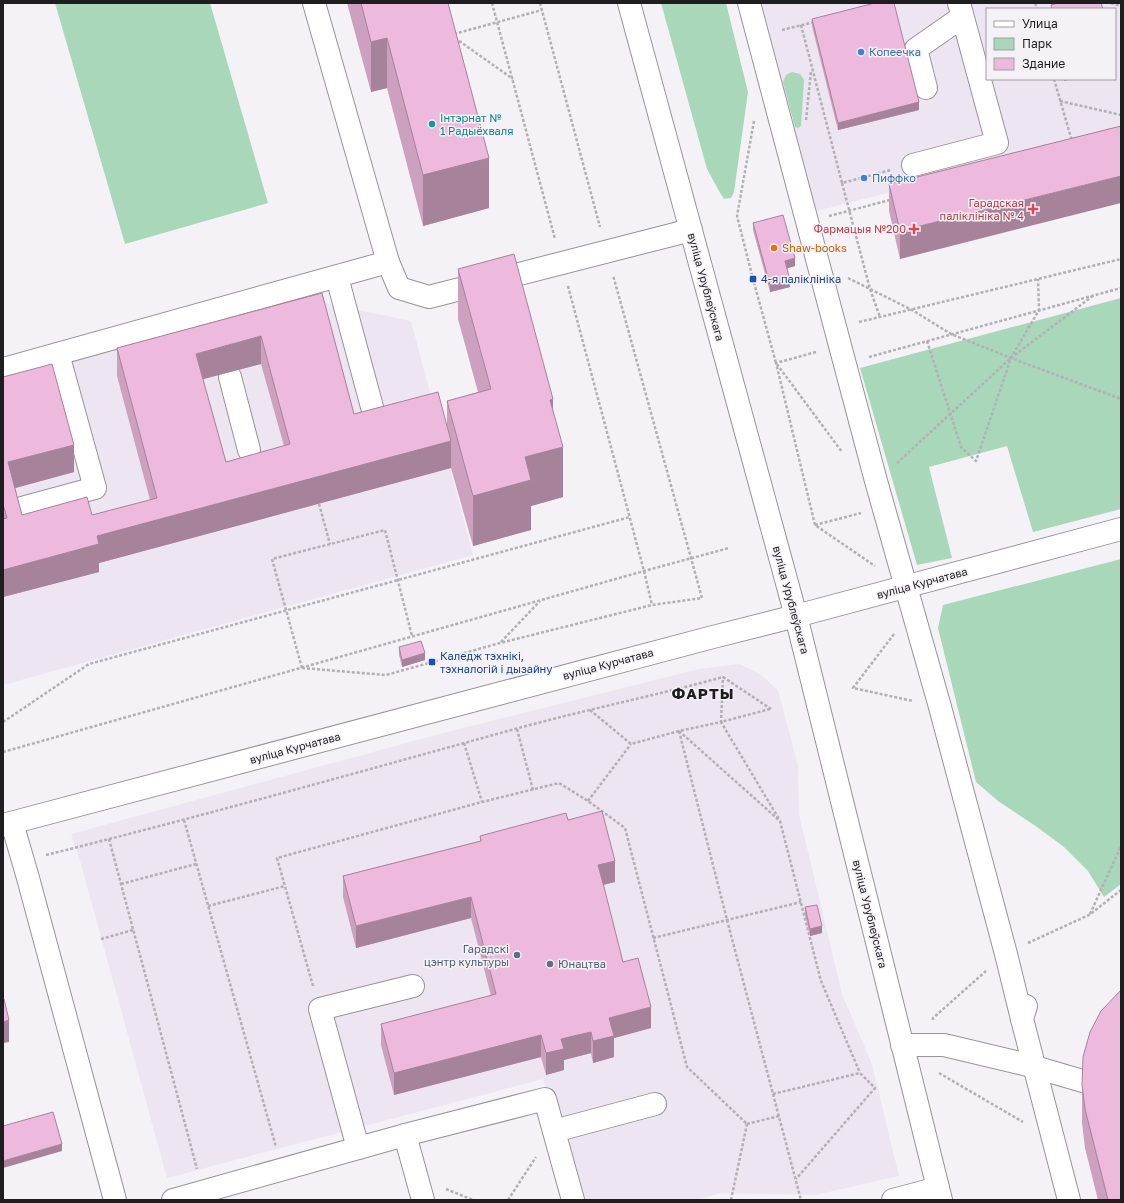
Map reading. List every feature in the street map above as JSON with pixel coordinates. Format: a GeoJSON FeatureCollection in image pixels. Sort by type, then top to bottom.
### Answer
{"type":"FeatureCollection","features":[{"type":"Feature","properties":{"kind":"street"},"geometry":{"type":"LineString","coordinates":[[314,3],[388,262],[399,288],[429,297],[690,230]]}},
{"type":"Feature","properties":{"kind":"street","name":"вуліца Урублеўскага"},"geometry":{"type":"LineString","coordinates":[[629,3],[796,616],[939,1194]]}},
{"type":"Feature","properties":{"kind":"street"},"geometry":{"type":"LineString","coordinates":[[749,3],[876,481],[940,707],[1006,954],[1024,1013],[1034,1067],[1069,1200]]}},
{"type":"Feature","properties":{"kind":"street"},"geometry":{"type":"LineString","coordinates":[[913,165],[997,143],[960,10],[916,49],[926,88]]}},
{"type":"Feature","properties":{"kind":"street"},"geometry":{"type":"LineString","coordinates":[[3,369],[58,354],[214,321],[337,277],[388,262]]}},
{"type":"Feature","properties":{"kind":"street"},"geometry":{"type":"LineString","coordinates":[[337,277],[372,407]]}},
{"type":"Feature","properties":{"kind":"street"},"geometry":{"type":"LineString","coordinates":[[3,513],[95,488],[58,354]]}},
{"type":"Feature","properties":{"kind":"street"},"geometry":{"type":"LineString","coordinates":[[230,377],[249,450]]}},
{"type":"Feature","properties":{"kind":"street","name":"вуліца Курчатава"},"geometry":{"type":"LineString","coordinates":[[8,824],[1121,529]]}},
{"type":"Feature","properties":{"kind":"street"},"geometry":{"type":"LineString","coordinates":[[8,824],[23,861],[115,1200]]}},
{"type":"Feature","properties":{"kind":"street"},"geometry":{"type":"LineString","coordinates":[[358,1148],[320,1009],[413,986]]}},
{"type":"Feature","properties":{"kind":"street"},"geometry":{"type":"LineString","coordinates":[[902,1045],[944,1045],[1034,1067],[1086,1082]]}},
{"type":"Feature","properties":{"kind":"street"},"geometry":{"type":"LineString","coordinates":[[173,1200],[405,1135],[545,1099],[573,1200]]}},
{"type":"Feature","properties":{"kind":"street"},"geometry":{"type":"LineString","coordinates":[[554,1131],[655,1104]]}},
{"type":"Feature","properties":{"kind":"street"},"geometry":{"type":"LineString","coordinates":[[405,1135],[422,1200]]}},
{"type":"Feature","properties":{"kind":"street"},"geometry":{"type":"LineString","coordinates":[[893,1200],[939,1194]]}},
{"type":"Feature","properties":{"kind":"path"},"geometry":{"type":"LineString","coordinates":[[492,3],[630,517],[652,605]]}},
{"type":"Feature","properties":{"kind":"path"},"geometry":{"type":"LineString","coordinates":[[302,668],[386,675],[500,643],[652,605],[702,598],[606,251],[540,3]]}},
{"type":"Feature","properties":{"kind":"path"},"geometry":{"type":"LineString","coordinates":[[1111,3],[1121,6]]}},
{"type":"Feature","properties":{"kind":"path"},"geometry":{"type":"LineString","coordinates":[[513,79],[451,35],[542,10]]}},
{"type":"Feature","properties":{"kind":"path"},"geometry":{"type":"LineString","coordinates":[[759,36],[816,21]]}},
{"type":"Feature","properties":{"kind":"path"},"geometry":{"type":"LineString","coordinates":[[801,25],[870,289],[880,317]]}},
{"type":"Feature","properties":{"kind":"path"},"geometry":{"type":"LineString","coordinates":[[1054,80],[1073,144]]}},
{"type":"Feature","properties":{"kind":"path"},"geometry":{"type":"LineString","coordinates":[[1060,101],[1121,115]]}},
{"type":"Feature","properties":{"kind":"path"},"geometry":{"type":"LineString","coordinates":[[755,115],[737,216],[776,363],[815,525],[906,587]]}},
{"type":"Feature","properties":{"kind":"path"},"geometry":{"type":"LineString","coordinates":[[842,183],[913,165]]}},
{"type":"Feature","properties":{"kind":"path"},"geometry":{"type":"LineString","coordinates":[[808,222],[894,199]]}},
{"type":"Feature","properties":{"kind":"path"},"geometry":{"type":"LineString","coordinates":[[840,346],[880,317],[1121,259]]}},
{"type":"Feature","properties":{"kind":"path"},"geometry":{"type":"LineString","coordinates":[[818,263],[912,310],[951,334],[1121,399]]}},
{"type":"Feature","properties":{"kind":"path"},"geometry":{"type":"LineString","coordinates":[[927,341],[961,447],[976,461],[1011,358],[1039,310],[1038,279]]}},
{"type":"Feature","properties":{"kind":"path"},"geometry":{"type":"LineString","coordinates":[[776,363],[840,346],[927,341],[1121,288]]}},
{"type":"Feature","properties":{"kind":"path"},"geometry":{"type":"LineString","coordinates":[[876,481],[1011,358],[1094,295]]}},
{"type":"Feature","properties":{"kind":"path"},"geometry":{"type":"LineString","coordinates":[[776,363],[846,457]]}},
{"type":"Feature","properties":{"kind":"path"},"geometry":{"type":"LineString","coordinates":[[320,504],[330,544]]}},
{"type":"Feature","properties":{"kind":"path"},"geometry":{"type":"LineString","coordinates":[[815,525],[884,507]]}},
{"type":"Feature","properties":{"kind":"path"},"geometry":{"type":"LineString","coordinates":[[3,722],[89,664],[630,517]]}},
{"type":"Feature","properties":{"kind":"path"},"geometry":{"type":"LineString","coordinates":[[302,668],[272,559],[385,530],[412,636]]}},
{"type":"Feature","properties":{"kind":"path"},"geometry":{"type":"LineString","coordinates":[[3,752],[729,548]]}},
{"type":"Feature","properties":{"kind":"path"},"geometry":{"type":"LineString","coordinates":[[500,643],[541,600]]}},
{"type":"Feature","properties":{"kind":"path"},"geometry":{"type":"LineString","coordinates":[[912,610],[853,688],[940,707]]}},
{"type":"Feature","properties":{"kind":"path"},"geometry":{"type":"LineString","coordinates":[[723,677],[721,722],[780,821],[821,980],[860,1073],[875,1088],[795,1179]]}},
{"type":"Feature","properties":{"kind":"path"},"geometry":{"type":"LineString","coordinates":[[23,861],[184,820],[589,710],[668,692],[723,677],[771,709],[678,731],[631,744],[588,801]]}},
{"type":"Feature","properties":{"kind":"path"},"geometry":{"type":"LineString","coordinates":[[589,710],[631,744]]}},
{"type":"Feature","properties":{"kind":"path"},"geometry":{"type":"LineString","coordinates":[[517,729],[533,790]]}},
{"type":"Feature","properties":{"kind":"path"},"geometry":{"type":"LineString","coordinates":[[678,731],[780,821]]}},
{"type":"Feature","properties":{"kind":"path"},"geometry":{"type":"LineString","coordinates":[[678,731],[801,1200]]}},
{"type":"Feature","properties":{"kind":"path"},"geometry":{"type":"LineString","coordinates":[[464,743],[482,802]]}},
{"type":"Feature","properties":{"kind":"path"},"geometry":{"type":"LineString","coordinates":[[320,1009],[278,858],[482,802],[559,783],[588,801],[625,828],[688,1067],[747,1124]]}},
{"type":"Feature","properties":{"kind":"path"},"geometry":{"type":"LineString","coordinates":[[184,820],[282,1169]]}},
{"type":"Feature","properties":{"kind":"path"},"geometry":{"type":"LineString","coordinates":[[109,839],[203,1191]]}},
{"type":"Feature","properties":{"kind":"path"},"geometry":{"type":"LineString","coordinates":[[1089,915],[1121,846]]}},
{"type":"Feature","properties":{"kind":"path"},"geometry":{"type":"LineString","coordinates":[[121,884],[196,864]]}},
{"type":"Feature","properties":{"kind":"path"},"geometry":{"type":"LineString","coordinates":[[208,906],[285,886]]}},
{"type":"Feature","properties":{"kind":"path"},"geometry":{"type":"LineString","coordinates":[[933,1018],[1006,954],[1089,915],[1121,890]]}},
{"type":"Feature","properties":{"kind":"path"},"geometry":{"type":"LineString","coordinates":[[653,938],[801,902]]}},
{"type":"Feature","properties":{"kind":"path"},"geometry":{"type":"LineString","coordinates":[[102,939],[133,930]]}},
{"type":"Feature","properties":{"kind":"path"},"geometry":{"type":"LineString","coordinates":[[773,1094],[860,1073]]}},
{"type":"Feature","properties":{"kind":"path"},"geometry":{"type":"LineString","coordinates":[[938,1073],[1022,1121],[1055,1148]]}},
{"type":"Feature","properties":{"kind":"path"},"geometry":{"type":"LineString","coordinates":[[747,1124],[779,1116]]}},
{"type":"Feature","properties":{"kind":"path"},"geometry":{"type":"LineString","coordinates":[[731,1200],[747,1124]]}},
{"type":"Feature","properties":{"kind":"path"},"geometry":{"type":"LineString","coordinates":[[508,1200],[554,1131]]}},
{"type":"Feature","properties":{"kind":"shaded area"},"geometry":{"type":"Polygon","coordinates":[[[742,3],[1120,3],[1121,133],[801,215],[742,3]]]}},
{"type":"Feature","properties":{"kind":"shaded area"},"geometry":{"type":"Polygon","coordinates":[[[296,297],[411,321],[473,555],[3,685],[3,376],[296,297]]]}},
{"type":"Feature","properties":{"kind":"shaded area"},"geometry":{"type":"Polygon","coordinates":[[[739,664],[760,674],[778,690],[798,766],[799,814],[842,994],[872,1064],[899,1176],[815,1195],[721,1193],[697,1200],[581,1200],[543,1079],[167,1178],[81,864],[71,834],[447,732],[698,669],[739,664]]]}},
{"type":"Feature","properties":{"kind":"green space"},"geometry":{"type":"Polygon","coordinates":[[[55,3],[210,3],[268,203],[125,244],[55,3]]]}},
{"type":"Feature","properties":{"kind":"green space"},"geometry":{"type":"Polygon","coordinates":[[[661,3],[726,3],[748,92],[734,192],[731,198],[724,199],[707,169],[661,3]]]}},
{"type":"Feature","properties":{"kind":"green space"},"geometry":{"type":"Polygon","coordinates":[[[792,72],[800,74],[804,80],[801,126],[798,128],[795,127],[783,82],[786,75],[792,72]]]}},
{"type":"Feature","properties":{"kind":"green space"},"geometry":{"type":"Polygon","coordinates":[[[1121,298],[1121,509],[1033,532],[1007,446],[929,467],[952,558],[917,565],[860,368],[1121,298]]]}},
{"type":"Feature","properties":{"kind":"green space"},"geometry":{"type":"Polygon","coordinates":[[[1121,559],[1121,884],[1104,897],[1088,871],[1064,847],[998,801],[976,782],[938,628],[943,605],[1121,559]]]}},
{"type":"Feature","properties":{"kind":"building"},"geometry":{"type":"Polygon","coordinates":[[[361,3],[448,3],[489,158],[423,175],[387,38],[371,42],[361,3]]]}},
{"type":"Feature","properties":{"kind":"building"},"geometry":{"type":"Polygon","coordinates":[[[875,3],[894,3],[919,102],[838,123],[812,19],[875,3]]]}},
{"type":"Feature","properties":{"kind":"building"},"geometry":{"type":"Polygon","coordinates":[[[1058,3],[1101,3],[1103,8],[1052,8],[1051,5],[1058,3]]]}},
{"type":"Feature","properties":{"kind":"building"},"geometry":{"type":"Polygon","coordinates":[[[1121,126],[1121,176],[900,231],[889,184],[1121,126]]]}},
{"type":"Feature","properties":{"kind":"building","name":"Shaw-books"},"geometry":{"type":"Polygon","coordinates":[[[783,215],[795,258],[785,261],[790,280],[770,285],[753,223],[783,215]]]}},
{"type":"Feature","properties":{"kind":"building"},"geometry":{"type":"Polygon","coordinates":[[[514,254],[553,399],[550,400],[563,447],[525,457],[531,480],[473,496],[447,401],[491,389],[458,269],[514,254]]]}},
{"type":"Feature","properties":{"kind":"building"},"geometry":{"type":"Polygon","coordinates":[[[322,293],[354,414],[438,392],[451,441],[97,536],[99,544],[3,570],[3,519],[7,518],[3,504],[3,377],[52,364],[74,445],[8,462],[22,515],[87,497],[92,515],[157,498],[117,348],[322,293]],[[261,336],[196,354],[226,462],[290,444],[261,336]]]}},
{"type":"Feature","properties":{"kind":"building"},"geometry":{"type":"Polygon","coordinates":[[[421,641],[425,653],[402,660],[399,647],[421,641]]]}},
{"type":"Feature","properties":{"kind":"building","name":"Юнацтва"},"geometry":{"type":"Polygon","coordinates":[[[602,811],[615,861],[598,865],[623,962],[638,958],[651,1007],[609,1018],[614,1036],[593,1041],[591,1032],[561,1039],[564,1049],[546,1053],[541,1035],[394,1073],[381,1024],[496,994],[471,897],[356,926],[343,876],[481,841],[480,836],[566,813],[568,820],[602,811]]]}},
{"type":"Feature","properties":{"kind":"building"},"geometry":{"type":"Polygon","coordinates":[[[817,905],[822,926],[810,929],[805,907],[817,905]]]}},
{"type":"Feature","properties":{"kind":"building"},"geometry":{"type":"Polygon","coordinates":[[[1121,990],[1121,1200],[1108,1200],[1085,1109],[1082,1085],[1083,1057],[1090,1032],[1101,1011],[1121,990]]]}},
{"type":"Feature","properties":{"kind":"building"},"geometry":{"type":"Polygon","coordinates":[[[4,999],[9,1020],[3,1022],[3,1000],[4,999]]]}},
{"type":"Feature","properties":{"kind":"building"},"geometry":{"type":"Polygon","coordinates":[[[53,1112],[62,1144],[3,1161],[3,1126],[53,1112]]]}},
{"type":"Feature","properties":{"kind":"place","name":"Копеечка"},"geometry":{"type":"Point","coordinates":[861,52]}},
{"type":"Feature","properties":{"kind":"place","name":"Інтэрнат № 1 Радыёхваля"},"geometry":{"type":"Point","coordinates":[432,124]}},
{"type":"Feature","properties":{"kind":"place","name":"Пиффко"},"geometry":{"type":"Point","coordinates":[864,178]}},
{"type":"Feature","properties":{"kind":"place","name":"Гарадская паліклініка № 4"},"geometry":{"type":"Point","coordinates":[1033,209]}},
{"type":"Feature","properties":{"kind":"place","name":"Фармацыя №200"},"geometry":{"type":"Point","coordinates":[914,229]}},
{"type":"Feature","properties":{"kind":"place","name":"Shaw-books"},"geometry":{"type":"Point","coordinates":[774,248]}},
{"type":"Feature","properties":{"kind":"place","name":"4-я паліклініка"},"geometry":{"type":"Point","coordinates":[753,279]}},
{"type":"Feature","properties":{"kind":"place","name":"Каледж тэхнікі, тэхналогій і дызайну"},"geometry":{"type":"Point","coordinates":[432,662]}},
{"type":"Feature","properties":{"kind":"place","name":"Гарадскі цэнтр культуры"},"geometry":{"type":"Point","coordinates":[517,955]}},
{"type":"Feature","properties":{"kind":"place","name":"Юнацтва"},"geometry":{"type":"Point","coordinates":[550,964]}},
{"type":"Feature","properties":{"kind":"district","name":"ФАРТЫ"},"geometry":{"type":"Point","coordinates":[703,694]}}]}
